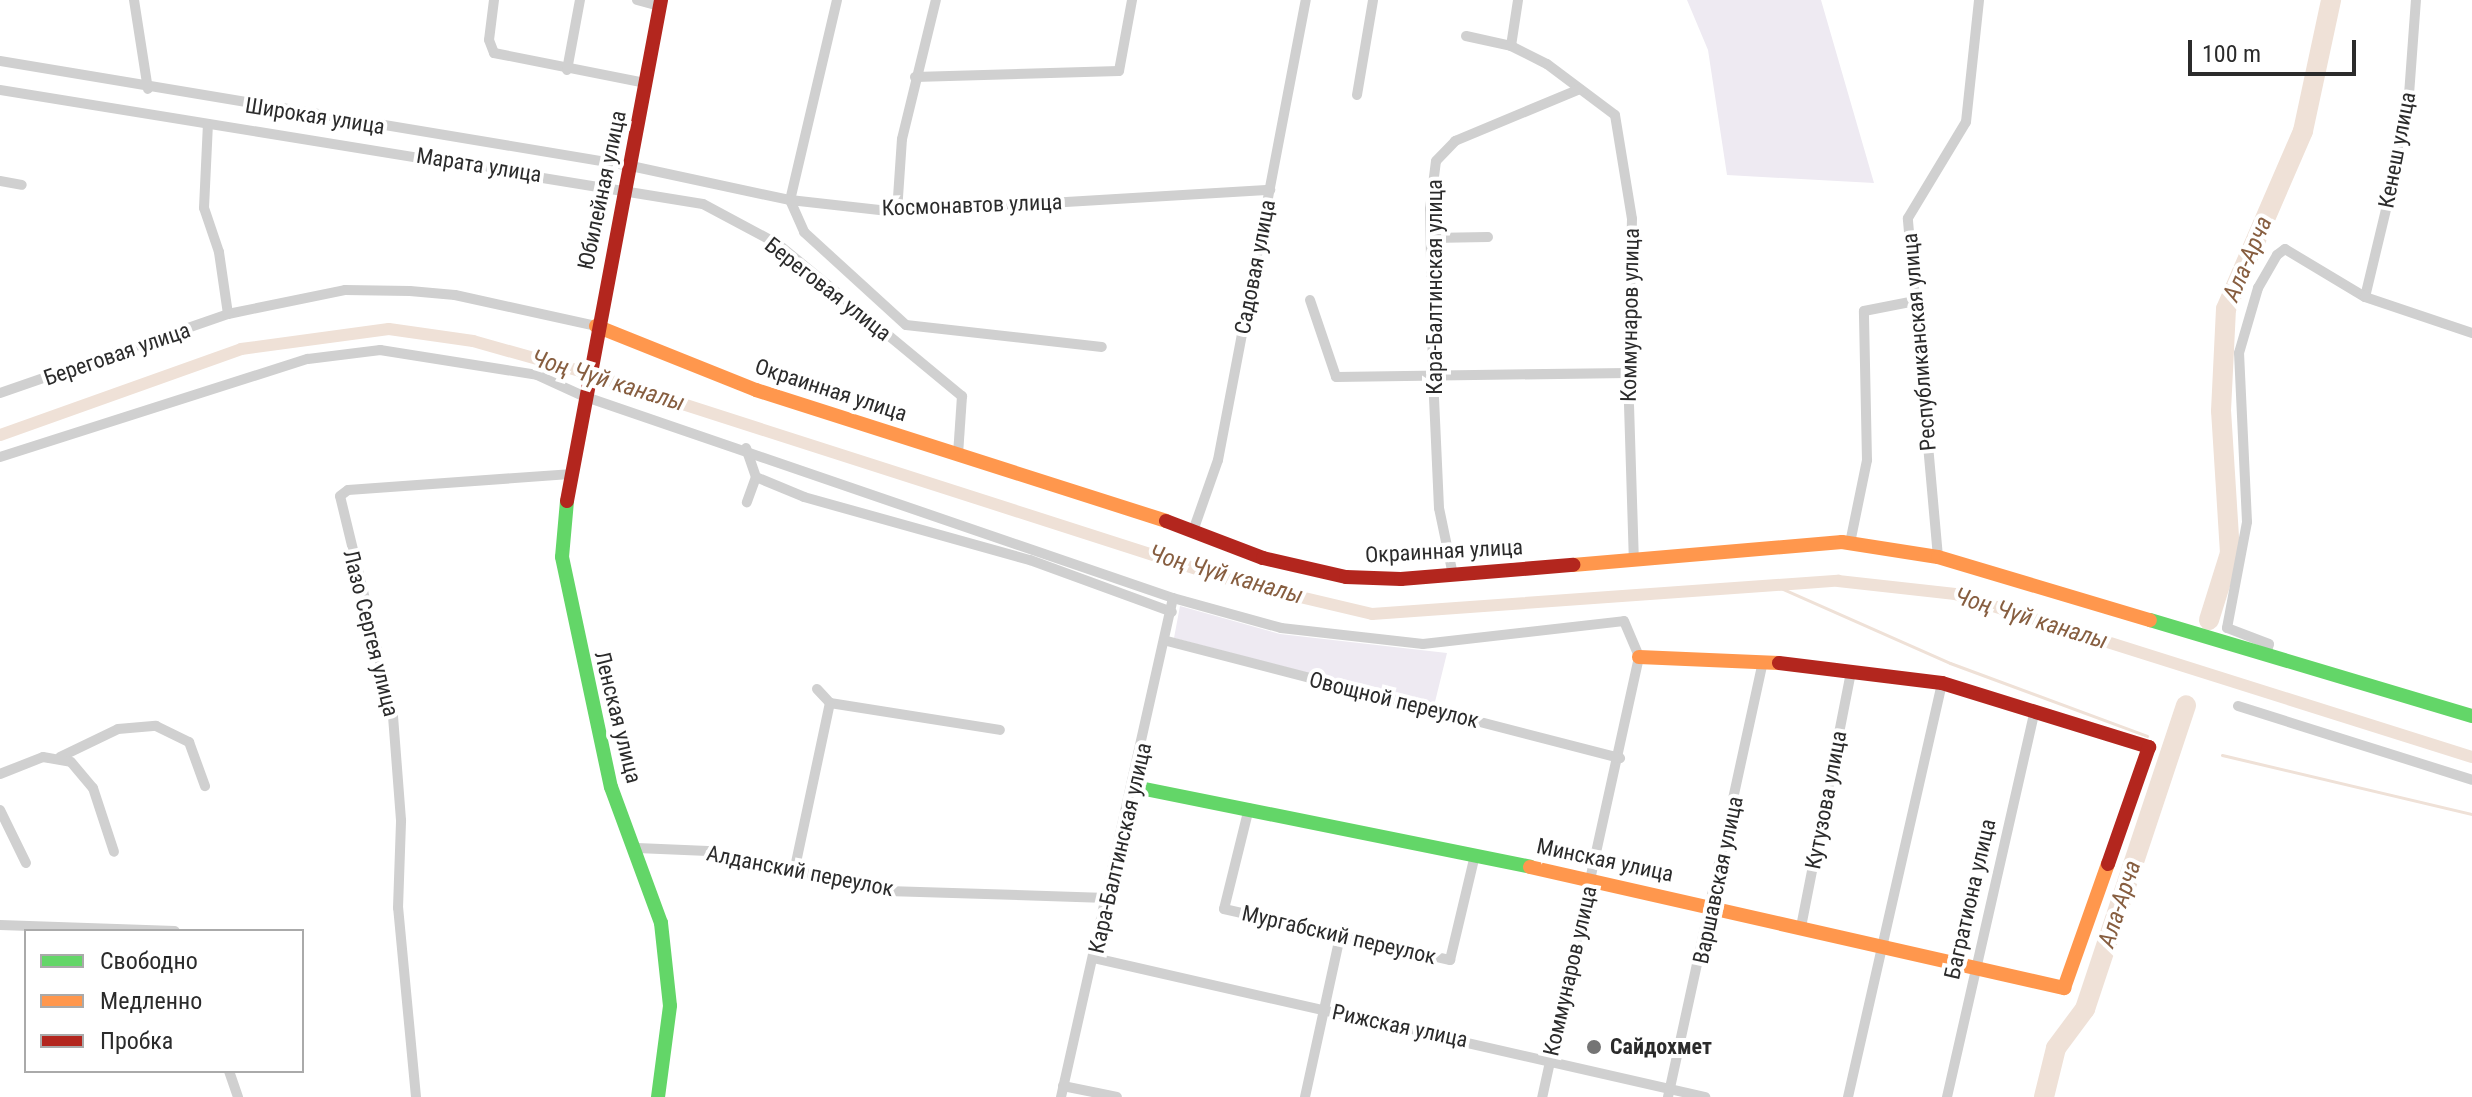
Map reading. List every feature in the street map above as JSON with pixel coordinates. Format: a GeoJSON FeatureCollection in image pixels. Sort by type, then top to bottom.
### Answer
{"type":"FeatureCollection","features":[{"type":"Feature","properties":{"kind":"street"},"geometry":{"type":"LineString","coordinates":[[147,0],[135,1],[148,89]]}},
{"type":"Feature","properties":{"kind":"street"},"geometry":{"type":"LineString","coordinates":[[494,0],[489,40],[494,53],[567,70],[646,83]]}},
{"type":"Feature","properties":{"kind":"street"},"geometry":{"type":"LineString","coordinates":[[567,70],[580,0]]}},
{"type":"Feature","properties":{"kind":"street"},"geometry":{"type":"LineString","coordinates":[[637,0],[661,3]]}},
{"type":"Feature","properties":{"kind":"street"},"geometry":{"type":"LineString","coordinates":[[790,200],[837,0]]}},
{"type":"Feature","properties":{"kind":"street"},"geometry":{"type":"LineString","coordinates":[[897,212],[915,77],[936,0]]}},
{"type":"Feature","properties":{"kind":"street"},"geometry":{"type":"LineString","coordinates":[[915,77],[1119,71],[1132,0]]}},
{"type":"Feature","properties":{"kind":"street","name":"Садовая улица"},"geometry":{"type":"LineString","coordinates":[[1193,531],[1218,460],[1306,0]]}},
{"type":"Feature","properties":{"kind":"street"},"geometry":{"type":"LineString","coordinates":[[1357,95],[1373,0]]}},
{"type":"Feature","properties":{"kind":"street"},"geometry":{"type":"LineString","coordinates":[[1511,46],[1518,0]]}},
{"type":"Feature","properties":{"kind":"street","name":"Республиканская улица"},"geometry":{"type":"LineString","coordinates":[[1938,557],[1908,218],[1966,122],[1979,0]]}},
{"type":"Feature","properties":{"kind":"street","name":"Кенеш улица"},"geometry":{"type":"LineString","coordinates":[[2365,297],[2407,122],[2416,0]]}},
{"type":"Feature","properties":{"kind":"street","name":"Юбилейная улица"},"geometry":{"type":"LineString","coordinates":[[584,392],[627,188],[661,3]]}},
{"type":"Feature","properties":{"kind":"street","name":"Коммунаров улица"},"geometry":{"type":"LineString","coordinates":[[1466,36],[1511,46],[1615,115],[1632,219],[1628,373],[1634,560]]}},
{"type":"Feature","properties":{"kind":"street","name":"Широкая улица"},"geometry":{"type":"LineString","coordinates":[[0,61],[148,89],[631,166]]}},
{"type":"Feature","properties":{"kind":"street","name":"Кара-Балтинская улица"},"geometry":{"type":"LineString","coordinates":[[1453,575],[1439,508],[1433,375],[1431,238],[1436,161],[1455,141],[1580,89]]}},
{"type":"Feature","properties":{"kind":"street","name":"Марата улица"},"geometry":{"type":"LineString","coordinates":[[0,90],[627,188]]}},
{"type":"Feature","properties":{"kind":"street"},"geometry":{"type":"LineString","coordinates":[[208,124],[204,208],[219,252],[223,298],[228,314]]}},
{"type":"Feature","properties":{"kind":"street","name":"Космонавтов улица"},"geometry":{"type":"LineString","coordinates":[[631,166],[790,200],[897,212],[1270,190]]}},
{"type":"Feature","properties":{"kind":"street"},"geometry":{"type":"LineString","coordinates":[[0,181],[22,185]]}},
{"type":"Feature","properties":{"kind":"street","name":"Береговая улица"},"geometry":{"type":"LineString","coordinates":[[627,188],[703,204],[778,244],[962,396],[958,454]]}},
{"type":"Feature","properties":{"kind":"street","name":"Береговая улица"},"geometry":{"type":"LineString","coordinates":[[790,200],[804,232],[906,325],[1102,347]]}},
{"type":"Feature","properties":{"kind":"street"},"geometry":{"type":"LineString","coordinates":[[1431,238],[1488,237]]}},
{"type":"Feature","properties":{"kind":"street"},"geometry":{"type":"LineString","coordinates":[[2266,655],[2269,644],[2227,628],[2247,522],[2239,353],[2258,288],[2285,249],[2365,297],[2472,333]]}},
{"type":"Feature","properties":{"kind":"street","name":"Береговая улица"},"geometry":{"type":"LineString","coordinates":[[0,380],[3,392],[228,314],[345,290],[455,295],[596,329]]}},
{"type":"Feature","properties":{"kind":"street"},"geometry":{"type":"LineString","coordinates":[[1310,300],[1336,377],[1628,373]]}},
{"type":"Feature","properties":{"kind":"street"},"geometry":{"type":"LineString","coordinates":[[1850,543],[1867,460],[1864,311],[1915,301]]}},
{"type":"Feature","properties":{"kind":"street","name":"Окраинная улица"},"geometry":{"type":"LineString","coordinates":[[596,329],[756,390],[1193,531],[1263,558],[1346,577],[1453,575],[1850,543],[1938,557],[2472,716]]}},
{"type":"Feature","properties":{"kind":"street"},"geometry":{"type":"LineString","coordinates":[[0,457],[308,359],[380,350],[537,375],[1173,598],[1281,628],[1423,644],[1624,621],[1639,657],[1763,661],[1942,683],[2035,710]]}},
{"type":"Feature","properties":{"kind":"street","name":"Ленская улица"},"geometry":{"type":"LineString","coordinates":[[584,392],[569,474],[562,557],[567,595],[611,787],[637,848],[669,974],[668,1040],[658,1097]]}},
{"type":"Feature","properties":{"kind":"street"},"geometry":{"type":"LineString","coordinates":[[746,448],[756,477],[747,502]]}},
{"type":"Feature","properties":{"kind":"street","name":"Лазо Сергея улица"},"geometry":{"type":"LineString","coordinates":[[416,1097],[398,908],[401,820],[393,715],[340,496],[348,490],[569,474]]}},
{"type":"Feature","properties":{"kind":"street"},"geometry":{"type":"LineString","coordinates":[[756,477],[804,497],[1030,560],[1172,612]]}},
{"type":"Feature","properties":{"kind":"street","name":"Кара-Балтинская улица"},"geometry":{"type":"LineString","coordinates":[[1062,1092],[1135,787],[1167,641],[1173,598]]}},
{"type":"Feature","properties":{"kind":"street","name":"Овощной переулок"},"geometry":{"type":"LineString","coordinates":[[1167,641],[1620,758]]}},
{"type":"Feature","properties":{"kind":"street","name":"Коммунаров улица"},"geometry":{"type":"LineString","coordinates":[[1542,1097],[1620,758],[1639,657]]}},
{"type":"Feature","properties":{"kind":"street","name":"Варшавская улица"},"geometry":{"type":"LineString","coordinates":[[1669,1092],[1713,907],[1763,661]]}},
{"type":"Feature","properties":{"kind":"street","name":"Кутузова улица"},"geometry":{"type":"LineString","coordinates":[[1801,927],[1851,673]]}},
{"type":"Feature","properties":{"kind":"street"},"geometry":{"type":"LineString","coordinates":[[1848,1097],[1942,683]]}},
{"type":"Feature","properties":{"kind":"street"},"geometry":{"type":"LineString","coordinates":[[817,689],[830,703],[1000,730]]}},
{"type":"Feature","properties":{"kind":"street"},"geometry":{"type":"LineString","coordinates":[[794,872],[830,703]]}},
{"type":"Feature","properties":{"kind":"street"},"geometry":{"type":"LineString","coordinates":[[2238,706],[2472,780]]}},
{"type":"Feature","properties":{"kind":"street","name":"Минская улица"},"geometry":{"type":"LineString","coordinates":[[1135,787],[1592,880],[2064,988],[2149,747],[2035,710]]}},
{"type":"Feature","properties":{"kind":"street","name":"Багратиона улица"},"geometry":{"type":"LineString","coordinates":[[1947,1097],[2035,710]]}},
{"type":"Feature","properties":{"kind":"street"},"geometry":{"type":"LineString","coordinates":[[0,774],[43,757],[60,757],[118,729],[156,726],[189,742],[205,786]]}},
{"type":"Feature","properties":{"kind":"street"},"geometry":{"type":"LineString","coordinates":[[60,757],[87,776],[114,852]]}},
{"type":"Feature","properties":{"kind":"street","name":"Мургабский переулок"},"geometry":{"type":"LineString","coordinates":[[1249,808],[1224,909],[1450,960],[1475,855]]}},
{"type":"Feature","properties":{"kind":"street"},"geometry":{"type":"LineString","coordinates":[[0,810],[26,863]]}},
{"type":"Feature","properties":{"kind":"street","name":"Алданский переулок"},"geometry":{"type":"LineString","coordinates":[[637,848],[708,851],[887,891],[1107,898]]}},
{"type":"Feature","properties":{"kind":"street"},"geometry":{"type":"LineString","coordinates":[[0,925],[117,929]]}},
{"type":"Feature","properties":{"kind":"street"},"geometry":{"type":"LineString","coordinates":[[1305,1097],[1340,936]]}},
{"type":"Feature","properties":{"kind":"street","name":"Рижская улица"},"geometry":{"type":"LineString","coordinates":[[1094,958],[1549,1058],[1669,1092],[1705,1097]]}},
{"type":"Feature","properties":{"kind":"street"},"geometry":{"type":"LineString","coordinates":[[230,1073],[238,1097]]}},
{"type":"Feature","properties":{"kind":"street"},"geometry":{"type":"LineString","coordinates":[[1062,1092],[1117,1097]]}},
{"type":"Feature","properties":{"kind":"shaded area"},"geometry":{"type":"Polygon","coordinates":[[[1687,0],[1821,0],[1874,183],[1727,175],[1708,50],[1687,0]]]}},
{"type":"Feature","properties":{"kind":"shaded area"},"geometry":{"type":"Polygon","coordinates":[[[1180,606],[1280,634],[1447,653],[1434,706],[1174,638],[1180,606]]]}},
{"type":"Feature","properties":{"kind":"waterway","name":"Ала-Арча"},"geometry":{"type":"LineString","coordinates":[[2209,620],[2230,553],[2221,411],[2226,309],[2303,131],[2331,0]]}},
{"type":"Feature","properties":{"kind":"waterway","name":"Чоң Чүй каналы"},"geometry":{"type":"LineString","coordinates":[[0,435],[241,349],[389,329],[473,341],[580,371],[1237,582],[1372,614],[1838,581],[1955,594],[2472,757]]}},
{"type":"Feature","properties":{"kind":"waterway"},"geometry":{"type":"LineString","coordinates":[[1776,586],[1950,663],[2147,736]]}},
{"type":"Feature","properties":{"kind":"waterway","name":"Ала-Арча"},"geometry":{"type":"LineString","coordinates":[[2044,1097],[2056,1048],[2085,1009],[2186,705]]}},
{"type":"Feature","properties":{"kind":"waterway"},"geometry":{"type":"LineString","coordinates":[[2222,755],[2472,814]]}},
{"type":"Feature","properties":{"kind":"traffic: fast"},"geometry":{"type":"LineString","coordinates":[[567,501],[562,557],[611,787],[661,923],[670,1006],[658,1097]]}},
{"type":"Feature","properties":{"kind":"traffic: fast"},"geometry":{"type":"LineString","coordinates":[[2150,620],[2472,716]]}},
{"type":"Feature","properties":{"kind":"traffic: fast"},"geometry":{"type":"LineString","coordinates":[[1135,787],[1530,867]]}},
{"type":"Feature","properties":{"kind":"traffic: slow"},"geometry":{"type":"LineString","coordinates":[[596,326],[756,390],[1166,521]]}},
{"type":"Feature","properties":{"kind":"traffic: slow"},"geometry":{"type":"LineString","coordinates":[[1573,565],[1842,542],[1938,557],[2150,620]]}},
{"type":"Feature","properties":{"kind":"traffic: slow"},"geometry":{"type":"LineString","coordinates":[[1639,657],[1779,663]]}},
{"type":"Feature","properties":{"kind":"traffic: slow"},"geometry":{"type":"LineString","coordinates":[[1530,867],[2064,988],[2108,864]]}},
{"type":"Feature","properties":{"kind":"traffic: jam"},"geometry":{"type":"LineString","coordinates":[[567,501],[661,0]]}},
{"type":"Feature","properties":{"kind":"traffic: jam"},"geometry":{"type":"LineString","coordinates":[[1166,521],[1263,558],[1346,577],[1401,579],[1573,565]]}},
{"type":"Feature","properties":{"kind":"traffic: jam"},"geometry":{"type":"LineString","coordinates":[[1779,663],[1942,683],[2149,747],[2108,864]]}},
{"type":"Feature","properties":{"kind":"place","name":"Сайдохмет"},"geometry":{"type":"Point","coordinates":[1594,1047]}}]}
